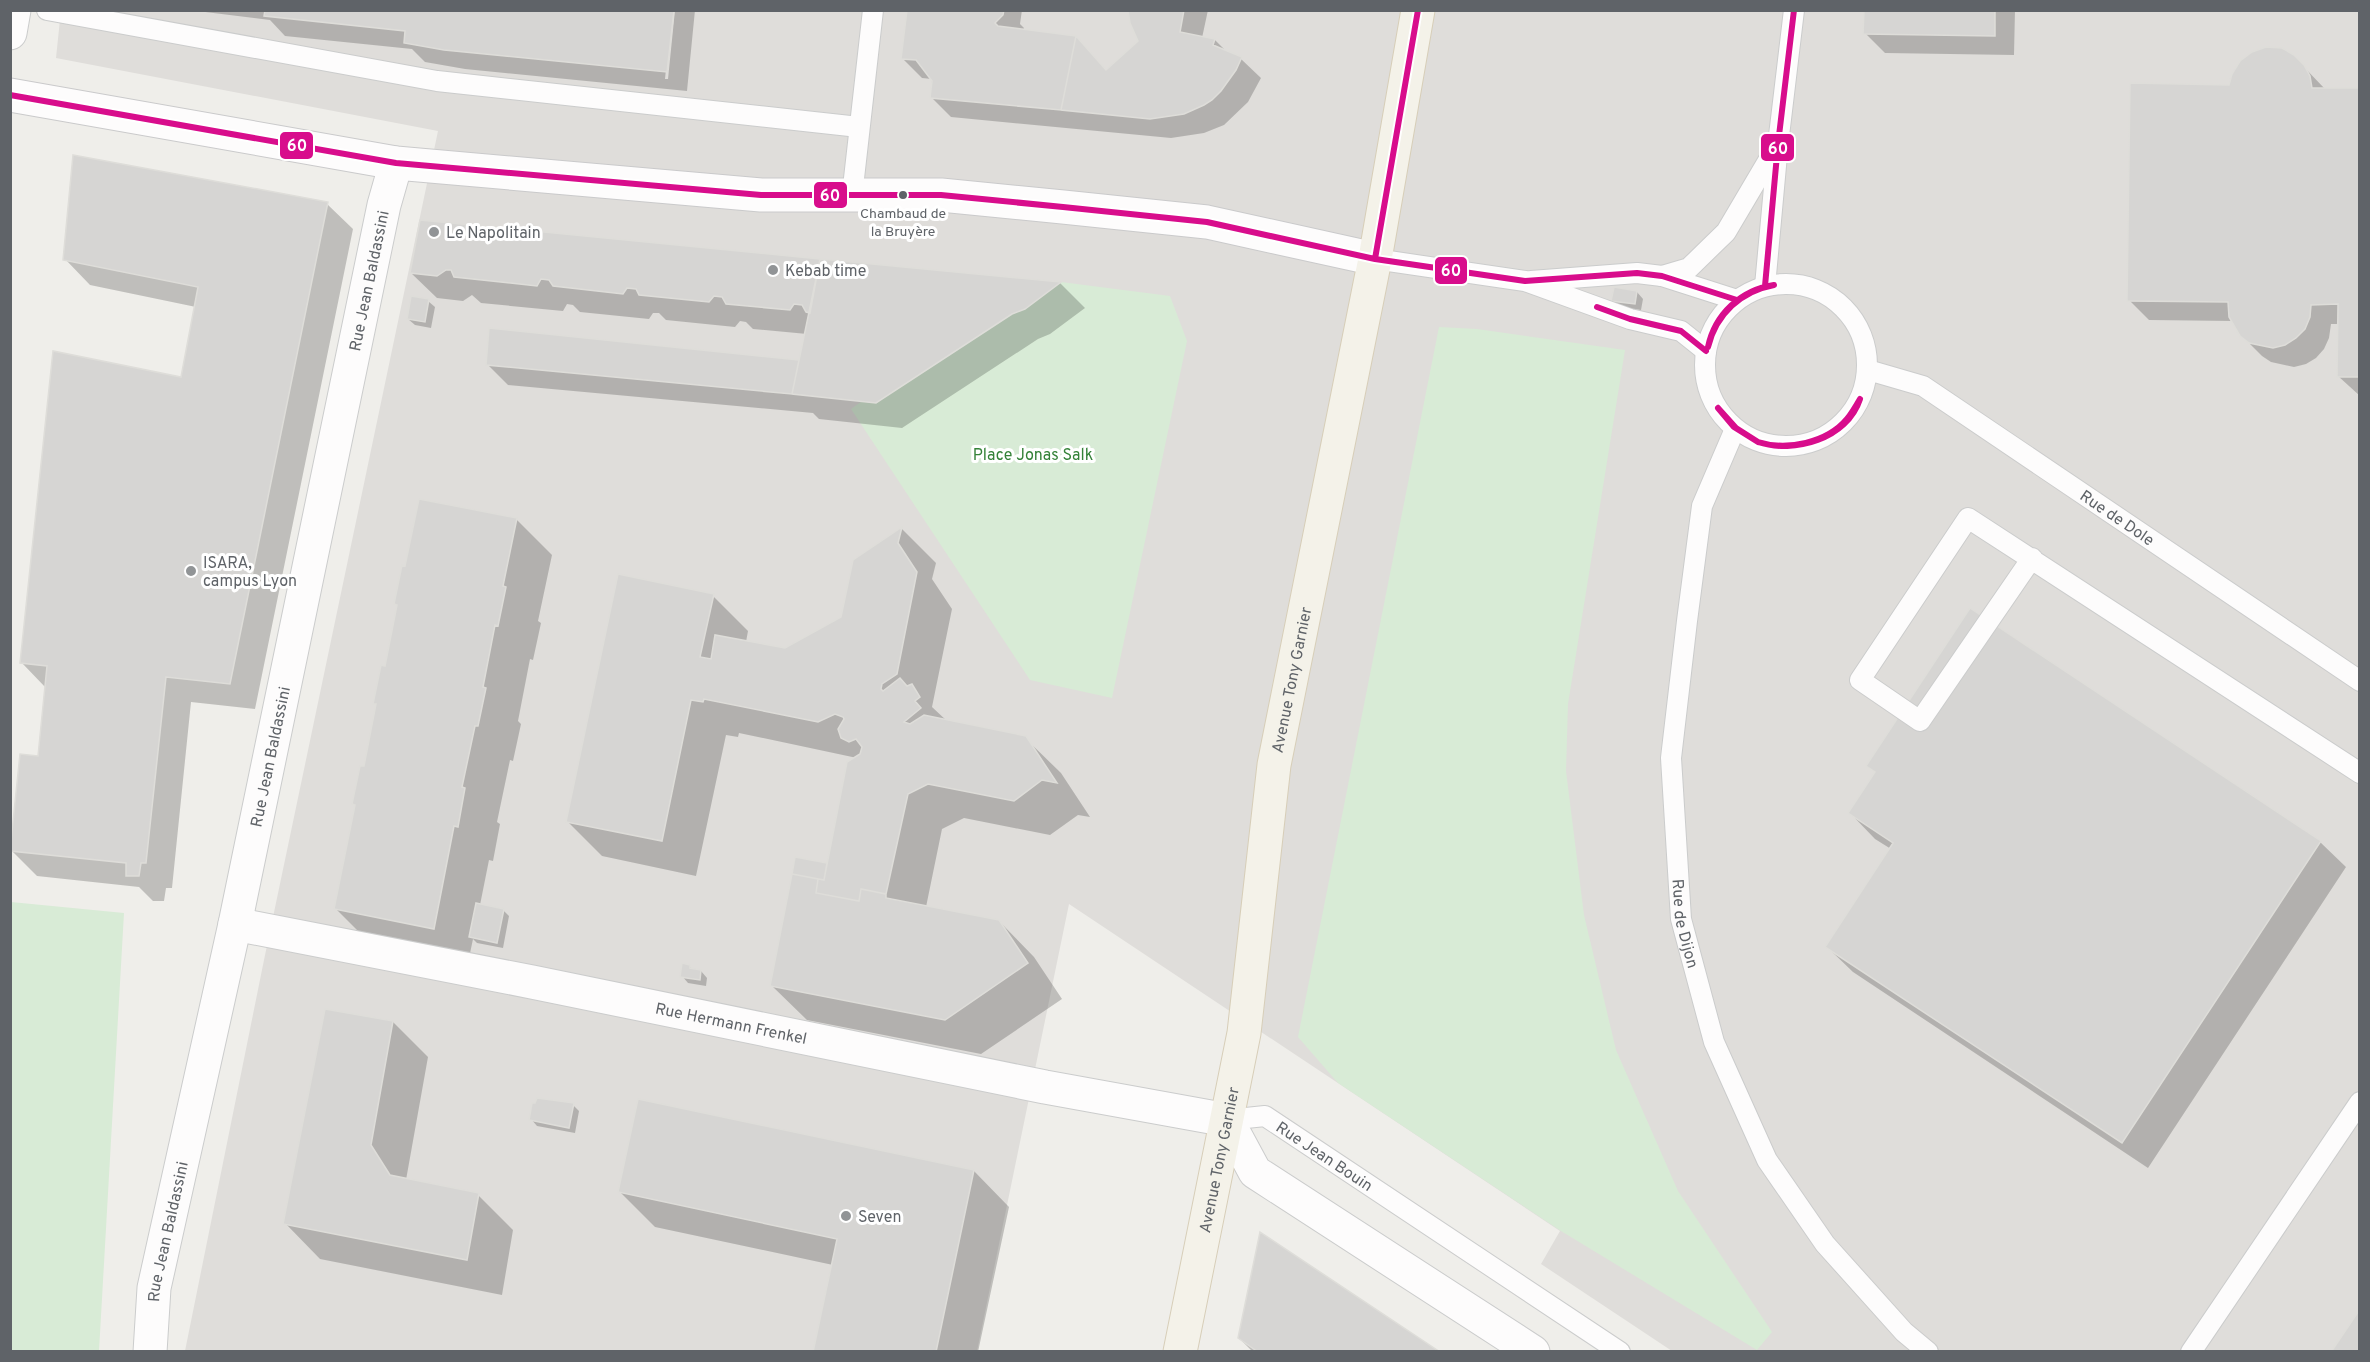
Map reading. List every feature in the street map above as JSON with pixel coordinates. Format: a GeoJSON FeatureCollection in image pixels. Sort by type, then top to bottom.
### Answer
{"type":"FeatureCollection","features":[{"type":"Feature","properties":{"kind":"main road","name":"Avenue Tony Garnier"},"geometry":{"type":"LineString","coordinates":[[1180,1352],[1244,1033],[1274,765],[1375,259],[1418,10]]}},
{"type":"Feature","properties":{"kind":"street"},"geometry":{"type":"LineString","coordinates":[[10,33],[14,10]]}},
{"type":"Feature","properties":{"kind":"street"},"geometry":{"type":"LineString","coordinates":[[10,95],[396,163],[761,195],[941,195],[1207,222],[1375,259]]}},
{"type":"Feature","properties":{"kind":"street","name":"Rue Jean Baldassini"},"geometry":{"type":"LineString","coordinates":[[150,1352],[154,1288],[236,924],[379,228],[396,163]]}},
{"type":"Feature","properties":{"kind":"street","name":"Rue Hermann Frenkel"},"geometry":{"type":"LineString","coordinates":[[236,924],[532,981],[1045,1087],[1227,1120]]}},
{"type":"Feature","properties":{"kind":"street"},"geometry":{"type":"LineString","coordinates":[[1227,1120],[1255,1172],[1533,1352]]}},
{"type":"Feature","properties":{"kind":"lane"},"geometry":{"type":"LineString","coordinates":[[47,10],[437,81],[859,127]]}},
{"type":"Feature","properties":{"kind":"lane"},"geometry":{"type":"LineString","coordinates":[[852,196],[873,10]]}},
{"type":"Feature","properties":{"kind":"lane"},"geometry":{"type":"LineString","coordinates":[[1765,286],[1778,144],[1794,10]]}},
{"type":"Feature","properties":{"kind":"lane"},"geometry":{"type":"LineString","coordinates":[[1662,276],[1689,268],[1726,232],[1778,144]]}},
{"type":"Feature","properties":{"kind":"lane"},"geometry":{"type":"LineString","coordinates":[[1375,259],[1525,281],[1630,320],[1681,332],[1706,351]]}},
{"type":"Feature","properties":{"kind":"lane"},"geometry":{"type":"LineString","coordinates":[[1525,281],[1637,273],[1662,276],[1737,300]]}},
{"type":"Feature","properties":{"kind":"lane"},"geometry":{"type":"LineString","coordinates":[[1793,284],[1820,290],[1844,306],[1860,329],[1867,349],[1868,370],[1863,396],[1850,417],[1831,434],[1808,445],[1782,447],[1758,442],[1735,429],[1722,416],[1712,399],[1707,381],[1706,351],[1713,331],[1723,314],[1737,300],[1765,286],[1793,284]]}},
{"type":"Feature","properties":{"kind":"lane","name":"Rue de Dole"},"geometry":{"type":"LineString","coordinates":[[1868,370],[1923,386],[2360,681]]}},
{"type":"Feature","properties":{"kind":"lane","name":"Rue de Dijon"},"geometry":{"type":"LineString","coordinates":[[1735,429],[1702,506],[1671,758],[1681,919],[1714,1042],[1767,1160],[1825,1244],[1904,1332],[1928,1352]]}},
{"type":"Feature","properties":{"kind":"lane"},"geometry":{"type":"LineString","coordinates":[[2032,558],[1920,721],[1860,680],[1968,518],[2032,558],[2360,773]]}},
{"type":"Feature","properties":{"kind":"lane"},"geometry":{"type":"LineString","coordinates":[[2191,1352],[2360,1102]]}},
{"type":"Feature","properties":{"kind":"lane","name":"Rue Jean Bouin"},"geometry":{"type":"LineString","coordinates":[[1227,1120],[1265,1116],[1620,1352]]}},
{"type":"Feature","properties":{"kind":"shaded area"},"geometry":{"type":"Polygon","coordinates":[[[61,10],[2359,11],[2359,1351],[1672,1351],[1541,1264],[1560,1231],[1069,904],[977,1351],[185,1351],[264,960],[438,131],[56,58],[61,10]]]}},
{"type":"Feature","properties":{"kind":"green space","name":"Place Jonas Salk"},"geometry":{"type":"Polygon","coordinates":[[[1061,282],[1170,296],[1187,341],[1112,698],[1030,680],[851,409],[862,401],[876,403],[1012,314],[1025,309],[1061,282]]]}},
{"type":"Feature","properties":{"kind":"green space"},"geometry":{"type":"Polygon","coordinates":[[[1439,327],[1477,329],[1625,350],[1568,704],[1566,771],[1584,915],[1616,1050],[1678,1191],[1772,1332],[1757,1350],[1561,1231],[1338,1083],[1298,1037],[1439,327]]]}},
{"type":"Feature","properties":{"kind":"green space"},"geometry":{"type":"Polygon","coordinates":[[[11,902],[124,913],[99,1351],[11,1351],[11,902]]]}},
{"type":"Feature","properties":{"kind":"building"},"geometry":{"type":"Polygon","coordinates":[[[265,10],[674,10],[667,72],[444,50],[404,43],[405,31],[264,16],[265,10]]]}},
{"type":"Feature","properties":{"kind":"building"},"geometry":{"type":"Polygon","coordinates":[[[907,10],[1004,10],[1003,15],[995,23],[998,26],[1076,36],[1061,110],[930,98],[932,81],[916,60],[901,59],[907,10]]]}},
{"type":"Feature","properties":{"kind":"building"},"geometry":{"type":"Polygon","coordinates":[[[1128,10],[1184,10],[1180,32],[1215,39],[1213,45],[1242,57],[1236,70],[1212,100],[1184,114],[1150,119],[1061,110],[1076,36],[1106,70],[1138,41],[1130,23],[1128,10]]]}},
{"type":"Feature","properties":{"kind":"building"},"geometry":{"type":"Polygon","coordinates":[[[1864,10],[1995,10],[1995,36],[1863,34],[1864,10]]]}},
{"type":"Feature","properties":{"kind":"building"},"geometry":{"type":"Polygon","coordinates":[[[2266,47],[2282,48],[2294,55],[2304,65],[2310,76],[2312,88],[2360,88],[2360,377],[2337,377],[2338,304],[2311,305],[2310,317],[2305,329],[2285,345],[2273,348],[2249,343],[2240,336],[2229,317],[2228,302],[2127,301],[2130,83],[2229,85],[2232,74],[2240,61],[2252,52],[2266,47]]]}},
{"type":"Feature","properties":{"kind":"building"},"geometry":{"type":"Polygon","coordinates":[[[73,155],[328,202],[230,684],[166,677],[146,863],[141,863],[139,876],[126,876],[126,863],[10,851],[20,754],[38,756],[47,666],[20,663],[53,351],[181,377],[198,287],[63,260],[73,155]]]}},
{"type":"Feature","properties":{"kind":"building"},"geometry":{"type":"Polygon","coordinates":[[[420,220],[820,259],[810,313],[806,312],[802,305],[794,304],[790,310],[726,304],[722,297],[714,296],[709,302],[639,295],[636,289],[627,288],[623,294],[553,286],[549,280],[541,279],[537,286],[454,277],[451,270],[446,270],[437,276],[410,273],[420,220]]]}},
{"type":"Feature","properties":{"kind":"building"},"geometry":{"type":"Polygon","coordinates":[[[820,259],[1061,282],[1025,309],[1012,314],[876,403],[792,394],[820,259]]]}},
{"type":"Feature","properties":{"kind":"building"},"geometry":{"type":"Polygon","coordinates":[[[1614,287],[1637,291],[1635,304],[1611,301],[1614,287]]]}},
{"type":"Feature","properties":{"kind":"building"},"geometry":{"type":"Polygon","coordinates":[[[411,296],[429,299],[425,322],[407,319],[411,296]]]}},
{"type":"Feature","properties":{"kind":"building"},"geometry":{"type":"Polygon","coordinates":[[[489,328],[799,360],[792,394],[486,365],[489,328]]]}},
{"type":"Feature","properties":{"kind":"building"},"geometry":{"type":"Polygon","coordinates":[[[419,499],[517,518],[503,586],[506,587],[498,626],[495,625],[483,687],[486,688],[462,787],[465,788],[458,827],[454,826],[434,929],[334,909],[355,805],[352,804],[360,766],[364,766],[381,665],[385,666],[397,605],[394,604],[402,565],[405,566],[419,499]]]}},
{"type":"Feature","properties":{"kind":"building"},"geometry":{"type":"Polygon","coordinates":[[[902,527],[898,543],[917,572],[897,674],[882,684],[881,689],[883,691],[900,678],[907,686],[912,684],[920,697],[915,701],[921,708],[904,722],[910,724],[924,715],[1026,736],[1057,783],[1042,780],[1014,801],[928,784],[908,794],[886,894],[861,889],[859,901],[816,893],[818,879],[824,880],[847,762],[860,754],[862,747],[856,739],[849,742],[841,738],[838,729],[843,717],[835,714],[818,722],[704,699],[703,702],[691,700],[662,841],[566,822],[618,574],[714,594],[700,657],[711,659],[715,635],[785,648],[841,617],[853,560],[902,527]]]}},
{"type":"Feature","properties":{"kind":"building"},"geometry":{"type":"Polygon","coordinates":[[[1970,608],[2321,841],[2122,1143],[1825,947],[1893,843],[1848,813],[1875,772],[1866,766],[1970,608]]]}},
{"type":"Feature","properties":{"kind":"building"},"geometry":{"type":"Polygon","coordinates":[[[795,857],[827,863],[824,880],[792,874],[795,857]]]}},
{"type":"Feature","properties":{"kind":"building"},"geometry":{"type":"Polygon","coordinates":[[[792,874],[818,879],[816,893],[859,901],[861,889],[886,894],[886,898],[999,920],[1028,963],[945,1020],[770,986],[792,874]]]}},
{"type":"Feature","properties":{"kind":"building"},"geometry":{"type":"Polygon","coordinates":[[[476,903],[504,909],[497,943],[469,937],[476,903]]]}},
{"type":"Feature","properties":{"kind":"building"},"geometry":{"type":"Polygon","coordinates":[[[682,963],[690,965],[690,968],[701,970],[700,980],[680,977],[682,963]]]}},
{"type":"Feature","properties":{"kind":"building"},"geometry":{"type":"Polygon","coordinates":[[[325,1009],[393,1021],[371,1145],[390,1175],[479,1193],[467,1260],[283,1224],[325,1009]]]}},
{"type":"Feature","properties":{"kind":"building"},"geometry":{"type":"Polygon","coordinates":[[[537,1098],[574,1103],[569,1128],[529,1120],[532,1103],[535,1103],[537,1098]]]}},
{"type":"Feature","properties":{"kind":"building","name":"Seven"},"geometry":{"type":"Polygon","coordinates":[[[638,1099],[974,1170],[936,1352],[813,1352],[837,1239],[618,1192],[638,1099]]]}},
{"type":"Feature","properties":{"kind":"building"},"geometry":{"type":"Polygon","coordinates":[[[1260,1232],[1440,1352],[1258,1352],[1238,1338],[1260,1232]]]}},
{"type":"Feature","properties":{"kind":"building"},"geometry":{"type":"Polygon","coordinates":[[[2360,1309],[2360,1352],[2331,1352],[2360,1309]]]}},
{"type":"Feature","properties":{"kind":"transit line","name":"60"},"geometry":{"type":"LineString","coordinates":[[1375,259],[1418,10]]}},
{"type":"Feature","properties":{"kind":"transit line","name":"60"},"geometry":{"type":"LineString","coordinates":[[1765,286],[1778,144],[1794,10]]}},
{"type":"Feature","properties":{"kind":"transit line","name":"60"},"geometry":{"type":"LineString","coordinates":[[10,95],[396,163],[761,195],[941,195],[1063,207],[1207,222],[1375,259],[1525,281],[1637,273],[1662,276],[1737,300]]}},
{"type":"Feature","properties":{"kind":"transit line","name":"60"},"geometry":{"type":"LineString","coordinates":[[1708,347],[1717,324],[1731,306],[1751,292],[1774,285]]}},
{"type":"Feature","properties":{"kind":"transit line","name":"60"},"geometry":{"type":"LineString","coordinates":[[1708,347],[1717,324],[1732,306],[1751,293],[1774,285]]}},
{"type":"Feature","properties":{"kind":"transit line","name":"60"},"geometry":{"type":"LineString","coordinates":[[1597,307],[1630,319],[1681,331],[1706,351]]}},
{"type":"Feature","properties":{"kind":"transit line","name":"60"},"geometry":{"type":"LineString","coordinates":[[1758,442],[1781,446],[1818,439],[1839,427],[1849,417],[1860,399]]}},
{"type":"Feature","properties":{"kind":"transit line","name":"60"},"geometry":{"type":"LineString","coordinates":[[1758,442],[1787,446],[1818,440],[1844,424],[1860,399]]}},
{"type":"Feature","properties":{"kind":"transit line","name":"60"},"geometry":{"type":"LineString","coordinates":[[1718,408],[1736,428],[1758,442]]}},
{"type":"Feature","properties":{"kind":"transit line","name":"60"},"geometry":{"type":"LineString","coordinates":[[1718,408],[1734,427],[1758,442]]}},
{"type":"Feature","properties":{"kind":"place","name":"Chambaud de la Bruyère"},"geometry":{"type":"Point","coordinates":[903,195]}},
{"type":"Feature","properties":{"kind":"place","name":"Le Napolitain"},"geometry":{"type":"Point","coordinates":[434,232]}},
{"type":"Feature","properties":{"kind":"place","name":"Kebab time"},"geometry":{"type":"Point","coordinates":[773,270]}},
{"type":"Feature","properties":{"kind":"place","name":"ISARA, campus Lyon"},"geometry":{"type":"Point","coordinates":[191,571]}},
{"type":"Feature","properties":{"kind":"place","name":"Seven"},"geometry":{"type":"Point","coordinates":[846,1216]}}]}
